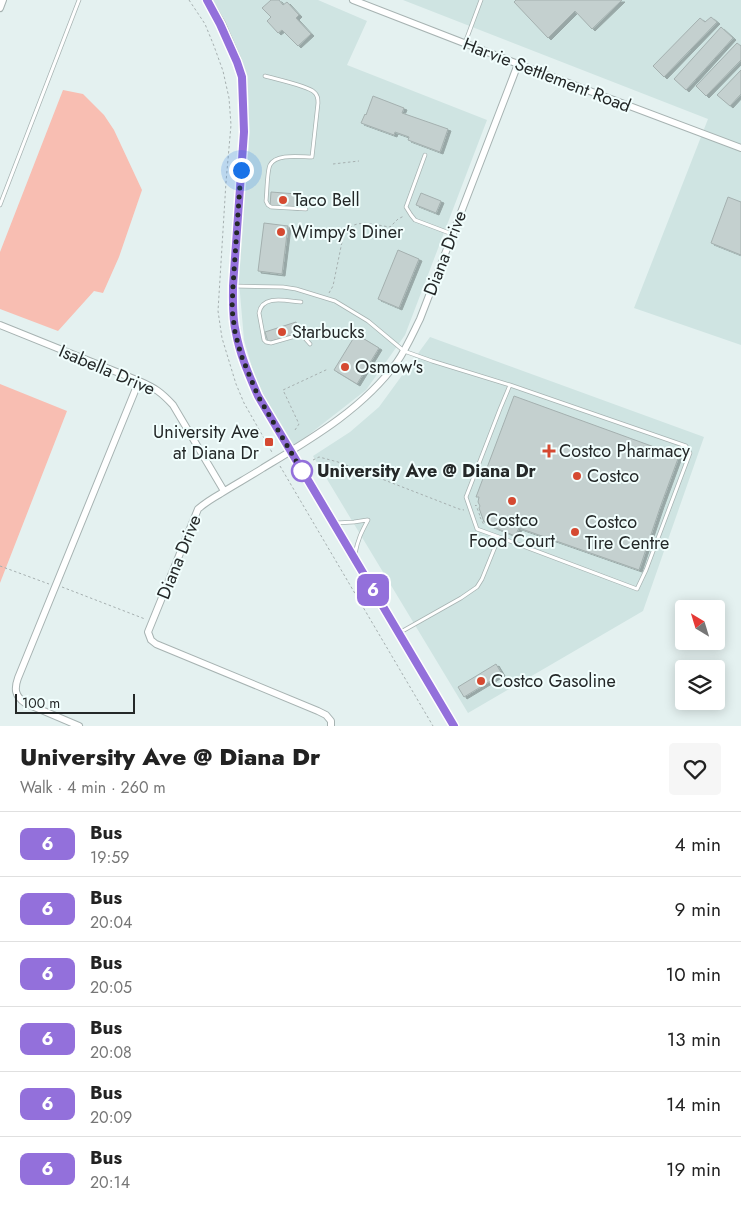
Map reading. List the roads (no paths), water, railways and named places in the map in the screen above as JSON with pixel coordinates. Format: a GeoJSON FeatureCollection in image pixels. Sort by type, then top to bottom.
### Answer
{"type":"FeatureCollection","features":[{"type":"Feature","properties":{"kind":"street"},"geometry":{"type":"LineString","coordinates":[[0,8],[3,0]]}},
{"type":"Feature","properties":{"kind":"street"},"geometry":{"type":"LineString","coordinates":[[207,0],[228,40],[242,77],[244,132],[232,309],[241,355],[258,396],[290,452],[454,726]]}},
{"type":"Feature","properties":{"kind":"street","name":"Harvie Settlement Road"},"geometry":{"type":"LineString","coordinates":[[353,0],[741,148]]}},
{"type":"Feature","properties":{"kind":"street","name":"Diana Drive"},"geometry":{"type":"LineString","coordinates":[[331,726],[331,721],[326,715],[156,644],[151,640],[148,632],[195,514],[202,505],[290,452],[343,416],[364,399],[386,376],[404,351],[420,318],[518,64]]}},
{"type":"Feature","properties":{"kind":"street","name":"Isabella Drive"},"geometry":{"type":"LineString","coordinates":[[0,325],[139,381],[163,394],[173,405],[224,491]]}},
{"type":"Feature","properties":{"kind":"street"},"geometry":{"type":"LineString","coordinates":[[79,726],[25,703],[17,695],[15,687],[139,381]]}},
{"type":"Feature","properties":{"kind":"lane"},"geometry":{"type":"LineString","coordinates":[[0,205],[79,0]]}},
{"type":"Feature","properties":{"kind":"lane"},"geometry":{"type":"LineString","coordinates":[[465,44],[481,0]]}},
{"type":"Feature","properties":{"kind":"lane"},"geometry":{"type":"LineString","coordinates":[[265,76],[307,88],[316,94],[318,103],[312,158],[280,157],[269,166],[266,201],[268,205],[271,207],[306,209]]}},
{"type":"Feature","properties":{"kind":"lane"},"geometry":{"type":"LineString","coordinates":[[426,155],[406,207],[414,220],[452,234]]}},
{"type":"Feature","properties":{"kind":"lane"},"geometry":{"type":"LineString","coordinates":[[233,286],[283,287],[326,298],[368,321],[404,351],[510,386],[686,446],[690,453],[650,561],[637,589],[477,529],[466,496],[510,386]]}},
{"type":"Feature","properties":{"kind":"lane"},"geometry":{"type":"LineString","coordinates":[[301,302],[268,301],[259,309],[264,340],[271,343],[299,335],[303,336],[310,344]]}},
{"type":"Feature","properties":{"kind":"lane"},"geometry":{"type":"LineString","coordinates":[[333,524],[368,520],[358,538],[354,558]]}},
{"type":"Feature","properties":{"kind":"lane"},"geometry":{"type":"LineString","coordinates":[[399,633],[462,598],[477,587],[482,579],[498,537]]}},
{"type":"Feature","properties":{"kind":"place","name":"Taco Bell"},"geometry":{"type":"Point","coordinates":[283,200]}},
{"type":"Feature","properties":{"kind":"place","name":"Wimpy's Diner"},"geometry":{"type":"Point","coordinates":[281,232]}},
{"type":"Feature","properties":{"kind":"place","name":"Starbucks"},"geometry":{"type":"Point","coordinates":[282,332]}},
{"type":"Feature","properties":{"kind":"place","name":"Osmow's"},"geometry":{"type":"Point","coordinates":[345,367]}},
{"type":"Feature","properties":{"kind":"place","name":"University Ave at Diana Dr"},"geometry":{"type":"Point","coordinates":[269,442]}},
{"type":"Feature","properties":{"kind":"place","name":"Costco Pharmacy"},"geometry":{"type":"Point","coordinates":[549,451]}},
{"type":"Feature","properties":{"kind":"place","name":"University Ave @ Diana Dr"},"geometry":{"type":"Point","coordinates":[302,471]}},
{"type":"Feature","properties":{"kind":"place","name":"Costco"},"geometry":{"type":"Point","coordinates":[577,476]}},
{"type":"Feature","properties":{"kind":"place","name":"Costco Food Court"},"geometry":{"type":"Point","coordinates":[512,501]}},
{"type":"Feature","properties":{"kind":"place","name":"Costco Tire Centre"},"geometry":{"type":"Point","coordinates":[575,532]}},
{"type":"Feature","properties":{"kind":"place","name":"Costco Gasoline"},"geometry":{"type":"Point","coordinates":[481,681]}}]}
